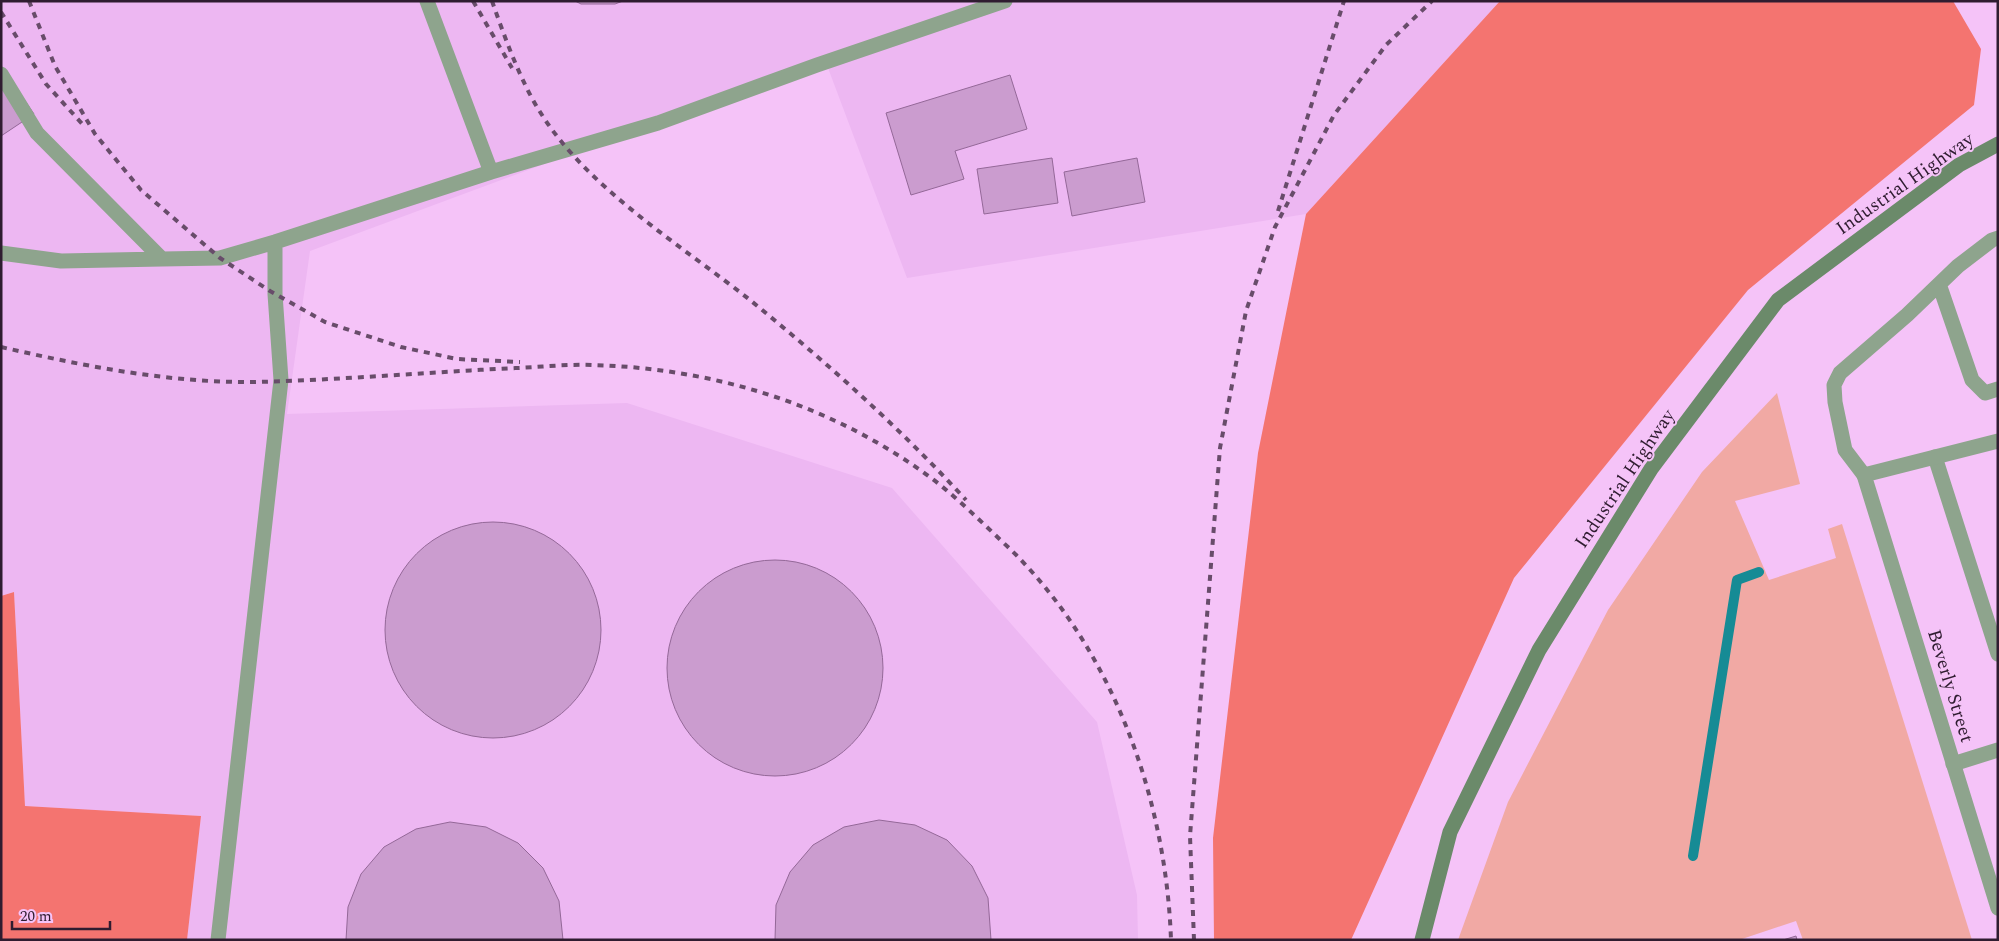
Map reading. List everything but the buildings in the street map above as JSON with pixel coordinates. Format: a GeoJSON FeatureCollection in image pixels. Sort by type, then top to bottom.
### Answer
{"type":"FeatureCollection","features":[{"type":"Feature","properties":{"kind":"main road","name":"Industrial Highway"},"geometry":{"type":"LineString","coordinates":[[1422,940],[1450,832],[1539,650],[1651,469],[1778,300],[1959,165],[1998,144]]}},
{"type":"Feature","properties":{"kind":"street"},"geometry":{"type":"LineString","coordinates":[[427,1],[491,172]]}},
{"type":"Feature","properties":{"kind":"street"},"geometry":{"type":"LineString","coordinates":[[1,253],[61,261],[220,258],[491,172],[658,123],[817,65],[1005,1]]}},
{"type":"Feature","properties":{"kind":"street"},"geometry":{"type":"LineString","coordinates":[[1,74],[37,133],[162,259]]}},
{"type":"Feature","properties":{"kind":"street"},"geometry":{"type":"LineString","coordinates":[[1998,238],[1992,240],[1958,266],[1907,315],[1840,373],[1834,385],[1835,402],[1845,450],[1864,475],[1998,442]]}},
{"type":"Feature","properties":{"kind":"street"},"geometry":{"type":"LineString","coordinates":[[218,940],[281,380],[275,294],[275,242]]}},
{"type":"Feature","properties":{"kind":"street"},"geometry":{"type":"LineString","coordinates":[[1939,284],[1972,380],[1986,392],[1998,389]]}},
{"type":"Feature","properties":{"kind":"street"},"geometry":{"type":"LineString","coordinates":[[1935,457],[1998,654]]}},
{"type":"Feature","properties":{"kind":"street","name":"Beverly Street"},"geometry":{"type":"LineString","coordinates":[[1864,475],[1998,908]]}},
{"type":"Feature","properties":{"kind":"street"},"geometry":{"type":"LineString","coordinates":[[1953,764],[1998,750]]}},
{"type":"Feature","properties":{"kind":"shaded area"},"geometry":{"type":"Polygon","coordinates":[[[1,1],[1500,1],[1306,214],[907,278],[825,60],[310,251],[287,414],[627,403],[892,488],[1097,722],[1137,895],[1138,940],[187,940],[201,816],[25,806],[14,592],[1,596],[1,1]]]}},
{"type":"Feature","properties":{"kind":"shaded area"},"geometry":{"type":"Polygon","coordinates":[[[1500,1],[1953,1],[1981,49],[1974,105],[1748,290],[1514,578],[1351,940],[1214,940],[1213,838],[1258,453],[1306,214],[1500,1]]]}},
{"type":"Feature","properties":{"kind":"shaded area"},"geometry":{"type":"Polygon","coordinates":[[[1777,393],[1800,484],[1735,501],[1769,580],[1836,558],[1828,529],[1842,524],[1972,940],[1803,940],[1796,921],[1739,940],[1458,940],[1508,802],[1608,610],[1702,472],[1777,393]]]}},
{"type":"Feature","properties":{"kind":"shaded area"},"geometry":{"type":"Polygon","coordinates":[[[14,592],[25,806],[201,816],[187,940],[1,940],[1,596],[14,592]]]}},
{"type":"Feature","properties":{"kind":"waterway"},"geometry":{"type":"LineString","coordinates":[[1693,856],[1737,580],[1759,572]]}},
{"type":"Feature","properties":{"kind":"railway"},"geometry":{"type":"LineString","coordinates":[[29,1],[55,66],[95,134],[141,190],[220,258],[270,291],[325,322],[401,347],[457,359],[520,362]]}},
{"type":"Feature","properties":{"kind":"railway"},"geometry":{"type":"LineString","coordinates":[[473,1],[512,68]]}},
{"type":"Feature","properties":{"kind":"railway"},"geometry":{"type":"LineString","coordinates":[[492,1],[514,60],[534,102],[562,142],[585,168],[638,215],[750,300],[807,347],[889,421],[966,500]]}},
{"type":"Feature","properties":{"kind":"railway"},"geometry":{"type":"LineString","coordinates":[[1278,211],[1344,1]]}},
{"type":"Feature","properties":{"kind":"railway"},"geometry":{"type":"LineString","coordinates":[[1194,940],[1190,836],[1220,448],[1246,311],[1275,227],[1334,115],[1386,45],[1432,1]]}},
{"type":"Feature","properties":{"kind":"railway"},"geometry":{"type":"LineString","coordinates":[[1,12],[46,84],[85,127]]}},
{"type":"Feature","properties":{"kind":"railway"},"geometry":{"type":"LineString","coordinates":[[1,347],[95,367],[190,380],[222,382],[319,380],[573,365],[636,368],[680,373],[766,394],[807,409],[847,427],[886,448],[923,472],[956,499],[1008,547],[1045,587],[1077,630],[1104,678],[1127,727],[1145,779],[1158,832],[1167,886],[1171,940]]}}]}
